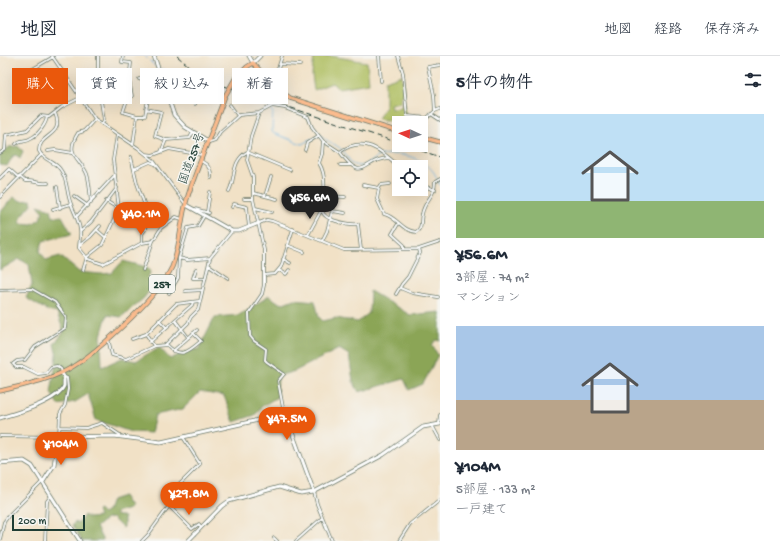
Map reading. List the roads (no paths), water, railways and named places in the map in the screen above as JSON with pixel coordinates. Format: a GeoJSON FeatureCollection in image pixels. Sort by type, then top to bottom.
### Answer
{"type":"FeatureCollection","features":[{"type":"Feature","properties":{"kind":"highway","name":"国道257号"},"geometry":{"type":"LineString","coordinates":[[0,391],[63,375],[108,338],[147,302],[161,286],[176,255],[186,205],[224,96],[236,77],[252,63]]}},
{"type":"Feature","properties":{"kind":"highway"},"geometry":{"type":"LineString","coordinates":[[252,63],[257,68]]}},
{"type":"Feature","properties":{"kind":"highway"},"geometry":{"type":"LineString","coordinates":[[288,96],[392,130]]}},
{"type":"Feature","properties":{"kind":"highway"},"geometry":{"type":"LineString","coordinates":[[428,139],[440,142]]}},
{"type":"Feature","properties":{"kind":"street"},"geometry":{"type":"LineString","coordinates":[[34,68],[52,56],[76,92]]}},
{"type":"Feature","properties":{"kind":"street"},"geometry":{"type":"LineString","coordinates":[[98,56],[98,68]]}},
{"type":"Feature","properties":{"kind":"street"},"geometry":{"type":"LineString","coordinates":[[123,56],[122,62],[131,63],[130,68]]}},
{"type":"Feature","properties":{"kind":"street"},"geometry":{"type":"LineString","coordinates":[[154,56],[158,68]]}},
{"type":"Feature","properties":{"kind":"street"},"geometry":{"type":"LineString","coordinates":[[248,56],[252,63],[260,56]]}},
{"type":"Feature","properties":{"kind":"street"},"geometry":{"type":"LineString","coordinates":[[278,68],[282,56]]}},
{"type":"Feature","properties":{"kind":"street"},"geometry":{"type":"LineString","coordinates":[[379,56],[381,81]]}},
{"type":"Feature","properties":{"kind":"street"},"geometry":{"type":"LineString","coordinates":[[398,56],[403,75],[406,115],[427,118],[435,111],[440,109]]}},
{"type":"Feature","properties":{"kind":"street"},"geometry":{"type":"LineString","coordinates":[[280,64],[300,64]]}},
{"type":"Feature","properties":{"kind":"street"},"geometry":{"type":"LineString","coordinates":[[435,111],[434,95],[428,67],[440,65]]}},
{"type":"Feature","properties":{"kind":"street"},"geometry":{"type":"LineString","coordinates":[[0,153],[5,150],[6,135],[25,131],[41,116],[47,117],[76,100]]}},
{"type":"Feature","properties":{"kind":"street"},"geometry":{"type":"LineString","coordinates":[[84,104],[94,119],[146,154],[186,205],[232,231],[269,220],[308,235],[338,249],[419,249],[440,242]]}},
{"type":"Feature","properties":{"kind":"street"},"geometry":{"type":"LineString","coordinates":[[101,104],[104,120],[102,124]]}},
{"type":"Feature","properties":{"kind":"street"},"geometry":{"type":"LineString","coordinates":[[126,104],[123,112],[137,116],[145,116],[147,104]]}},
{"type":"Feature","properties":{"kind":"street"},"geometry":{"type":"LineString","coordinates":[[170,104],[176,119],[208,142],[215,140],[220,132],[238,116],[243,114],[259,113],[272,106],[285,108],[308,117],[318,136],[323,141],[342,151],[350,165],[355,168],[362,168],[379,159],[389,157]]}},
{"type":"Feature","properties":{"kind":"street"},"geometry":{"type":"LineString","coordinates":[[230,105],[238,116]]}},
{"type":"Feature","properties":{"kind":"street"},"geometry":{"type":"LineString","coordinates":[[146,109],[161,112],[155,136],[166,140],[190,138],[193,132]]}},
{"type":"Feature","properties":{"kind":"street"},"geometry":{"type":"LineString","coordinates":[[54,113],[57,127],[55,132],[39,146],[41,155],[60,169],[67,183],[71,204],[77,216],[81,231],[79,245],[87,257],[100,264],[103,264],[142,243],[152,241]]}},
{"type":"Feature","properties":{"kind":"street"},"geometry":{"type":"LineString","coordinates":[[259,113],[247,152],[249,169],[253,177],[253,199],[264,250],[264,275],[262,294],[249,313],[250,336],[254,341],[266,349],[265,360],[284,374],[284,376],[278,381],[284,413],[314,492],[322,518],[332,541]]}},
{"type":"Feature","properties":{"kind":"street"},"geometry":{"type":"LineString","coordinates":[[431,114],[440,120]]}},
{"type":"Feature","properties":{"kind":"street"},"geometry":{"type":"LineString","coordinates":[[134,145],[137,116]]}},
{"type":"Feature","properties":{"kind":"street"},"geometry":{"type":"LineString","coordinates":[[16,144],[19,141],[28,140],[36,135],[45,124],[47,117]]}},
{"type":"Feature","properties":{"kind":"street"},"geometry":{"type":"LineString","coordinates":[[73,153],[76,137],[94,119]]}},
{"type":"Feature","properties":{"kind":"street"},"geometry":{"type":"LineString","coordinates":[[82,270],[87,257],[98,249],[106,238],[119,209],[113,160],[116,135]]}},
{"type":"Feature","properties":{"kind":"street"},"geometry":{"type":"LineString","coordinates":[[305,150],[307,143],[318,136]]}},
{"type":"Feature","properties":{"kind":"street"},"geometry":{"type":"LineString","coordinates":[[161,152],[166,140]]}},
{"type":"Feature","properties":{"kind":"street"},"geometry":{"type":"LineString","coordinates":[[323,141],[322,154],[319,163],[323,175],[324,196],[321,200],[323,212],[330,219],[351,225],[358,224],[361,250]]}},
{"type":"Feature","properties":{"kind":"street"},"geometry":{"type":"LineString","coordinates":[[342,151],[350,145],[358,144],[378,149],[392,160]]}},
{"type":"Feature","properties":{"kind":"street"},"geometry":{"type":"LineString","coordinates":[[146,154],[153,155],[169,149],[203,156]]}},
{"type":"Feature","properties":{"kind":"street"},"geometry":{"type":"LineString","coordinates":[[48,151],[55,150],[73,153],[81,162],[87,174],[91,202]]}},
{"type":"Feature","properties":{"kind":"street"},"geometry":{"type":"LineString","coordinates":[[247,152],[290,170]]}},
{"type":"Feature","properties":{"kind":"street"},"geometry":{"type":"LineString","coordinates":[[229,192],[234,183],[232,175],[235,165],[247,152]]}},
{"type":"Feature","properties":{"kind":"street"},"geometry":{"type":"LineString","coordinates":[[0,197],[41,155]]}},
{"type":"Feature","properties":{"kind":"street"},"geometry":{"type":"LineString","coordinates":[[131,157],[146,209],[145,230],[142,234],[142,243]]}},
{"type":"Feature","properties":{"kind":"street"},"geometry":{"type":"LineString","coordinates":[[134,169],[150,162],[155,164]]}},
{"type":"Feature","properties":{"kind":"street"},"geometry":{"type":"LineString","coordinates":[[201,162],[208,165],[212,172],[211,178]]}},
{"type":"Feature","properties":{"kind":"street"},"geometry":{"type":"LineString","coordinates":[[340,165],[350,165]]}},
{"type":"Feature","properties":{"kind":"street"},"geometry":{"type":"LineString","coordinates":[[0,178],[8,169],[25,181],[31,180],[39,184],[48,183]]}},
{"type":"Feature","properties":{"kind":"street"},"geometry":{"type":"LineString","coordinates":[[77,216],[88,206],[115,175]]}},
{"type":"Feature","properties":{"kind":"street"},"geometry":{"type":"LineString","coordinates":[[265,196],[270,176]]}},
{"type":"Feature","properties":{"kind":"street"},"geometry":{"type":"LineString","coordinates":[[390,184],[381,185],[379,188],[377,199],[384,214],[389,215],[398,224],[414,232],[419,230],[422,226],[422,216],[426,202],[435,190],[436,181],[440,179]]}},
{"type":"Feature","properties":{"kind":"street"},"geometry":{"type":"LineString","coordinates":[[363,186],[379,188]]}},
{"type":"Feature","properties":{"kind":"street"},"geometry":{"type":"LineString","coordinates":[[57,187],[60,208]]}},
{"type":"Feature","properties":{"kind":"street"},"geometry":{"type":"LineString","coordinates":[[81,231],[117,188]]}},
{"type":"Feature","properties":{"kind":"street"},"geometry":{"type":"LineString","coordinates":[[428,188],[435,190]]}},
{"type":"Feature","properties":{"kind":"street"},"geometry":{"type":"LineString","coordinates":[[194,210],[208,212],[210,192]]}},
{"type":"Feature","properties":{"kind":"street"},"geometry":{"type":"LineString","coordinates":[[253,193],[277,199]]}},
{"type":"Feature","properties":{"kind":"street"},"geometry":{"type":"LineString","coordinates":[[74,196],[88,206]]}},
{"type":"Feature","properties":{"kind":"street"},"geometry":{"type":"LineString","coordinates":[[324,196],[345,197]]}},
{"type":"Feature","properties":{"kind":"street"},"geometry":{"type":"LineString","coordinates":[[244,199],[253,199]]}},
{"type":"Feature","properties":{"kind":"street"},"geometry":{"type":"LineString","coordinates":[[106,201],[119,209]]}},
{"type":"Feature","properties":{"kind":"street"},"geometry":{"type":"LineString","coordinates":[[53,209],[71,204]]}},
{"type":"Feature","properties":{"kind":"street"},"geometry":{"type":"LineString","coordinates":[[232,207],[234,204],[247,208],[249,227]]}},
{"type":"Feature","properties":{"kind":"street"},"geometry":{"type":"LineString","coordinates":[[255,208],[272,212]]}},
{"type":"Feature","properties":{"kind":"street"},"geometry":{"type":"LineString","coordinates":[[308,235],[320,216],[322,208]]}},
{"type":"Feature","properties":{"kind":"street"},"geometry":{"type":"LineString","coordinates":[[322,241],[332,211],[345,213]]}},
{"type":"Feature","properties":{"kind":"street"},"geometry":{"type":"LineString","coordinates":[[169,293],[178,278],[179,258],[188,228],[198,226],[204,216]]}},
{"type":"Feature","properties":{"kind":"street"},"geometry":{"type":"LineString","coordinates":[[143,270],[152,241],[161,228],[176,217],[183,219]]}},
{"type":"Feature","properties":{"kind":"street"},"geometry":{"type":"LineString","coordinates":[[398,224],[392,234],[404,245],[404,249]]}},
{"type":"Feature","properties":{"kind":"street"},"geometry":{"type":"LineString","coordinates":[[79,245],[100,226]]}},
{"type":"Feature","properties":{"kind":"street"},"geometry":{"type":"LineString","coordinates":[[264,275],[275,274],[278,270],[283,260],[293,229]]}},
{"type":"Feature","properties":{"kind":"street"},"geometry":{"type":"LineString","coordinates":[[97,230],[106,238]]}},
{"type":"Feature","properties":{"kind":"street"},"geometry":{"type":"LineString","coordinates":[[108,338],[112,355],[126,359],[154,346],[165,345],[198,310],[210,258],[232,231]]}},
{"type":"Feature","properties":{"kind":"street"},"geometry":{"type":"LineString","coordinates":[[287,245],[304,252]]}},
{"type":"Feature","properties":{"kind":"street"},"geometry":{"type":"LineString","coordinates":[[396,294],[408,277],[420,253],[419,249]]}},
{"type":"Feature","properties":{"kind":"street"},"geometry":{"type":"LineString","coordinates":[[179,258],[187,260],[210,258]]}},
{"type":"Feature","properties":{"kind":"street"},"geometry":{"type":"LineString","coordinates":[[283,260],[290,263]]}},
{"type":"Feature","properties":{"kind":"street"},"geometry":{"type":"LineString","coordinates":[[208,264],[228,278]]}},
{"type":"Feature","properties":{"kind":"street"},"geometry":{"type":"LineString","coordinates":[[196,269],[193,278],[205,278]]}},
{"type":"Feature","properties":{"kind":"street"},"geometry":{"type":"LineString","coordinates":[[278,270],[286,274],[289,270]]}},
{"type":"Feature","properties":{"kind":"street"},"geometry":{"type":"LineString","coordinates":[[400,288],[412,293],[438,297]]}},
{"type":"Feature","properties":{"kind":"street"},"geometry":{"type":"LineString","coordinates":[[0,290],[32,289],[55,302],[66,318],[65,328],[35,347],[24,360],[17,361],[13,364],[16,367],[24,367],[38,374],[46,373],[51,367],[57,366],[61,369],[64,386],[58,393],[34,406],[0,418]]}},
{"type":"Feature","properties":{"kind":"street"},"geometry":{"type":"LineString","coordinates":[[185,291],[202,290]]}},
{"type":"Feature","properties":{"kind":"street"},"geometry":{"type":"LineString","coordinates":[[132,339],[146,334],[176,304],[199,301]]}},
{"type":"Feature","properties":{"kind":"street"},"geometry":{"type":"LineString","coordinates":[[150,342],[193,302]]}},
{"type":"Feature","properties":{"kind":"street"},"geometry":{"type":"LineString","coordinates":[[159,320],[166,327]]}},
{"type":"Feature","properties":{"kind":"street"},"geometry":{"type":"LineString","coordinates":[[175,320],[188,337]]}},
{"type":"Feature","properties":{"kind":"street"},"geometry":{"type":"LineString","coordinates":[[172,351],[197,330]]}},
{"type":"Feature","properties":{"kind":"street"},"geometry":{"type":"LineString","coordinates":[[165,345],[178,354],[190,350],[201,341],[193,333]]}},
{"type":"Feature","properties":{"kind":"street"},"geometry":{"type":"LineString","coordinates":[[146,334],[154,346]]}},
{"type":"Feature","properties":{"kind":"street"},"geometry":{"type":"LineString","coordinates":[[0,538],[4,522],[9,515],[43,482],[54,465],[59,437],[60,414],[65,405],[68,388],[67,378],[63,375]]}},
{"type":"Feature","properties":{"kind":"street"},"geometry":{"type":"LineString","coordinates":[[0,436],[120,438],[157,442],[284,413]]}},
{"type":"Feature","properties":{"kind":"street"},"geometry":{"type":"LineString","coordinates":[[188,541],[222,506],[233,500],[279,487],[301,494],[314,492],[383,455],[417,430],[439,424],[440,415]]}},
{"type":"Feature","properties":{"kind":"street"},"geometry":{"type":"LineString","coordinates":[[60,427],[86,428],[102,423],[120,435],[120,438]]}},
{"type":"Feature","properties":{"kind":"street"},"geometry":{"type":"LineString","coordinates":[[432,425],[440,440]]}},
{"type":"Feature","properties":{"kind":"street"},"geometry":{"type":"LineString","coordinates":[[183,437],[200,464],[168,496],[169,506],[192,529],[198,524],[201,527]]}},
{"type":"Feature","properties":{"kind":"street"},"geometry":{"type":"LineString","coordinates":[[0,463],[20,461],[28,463],[43,482],[80,541]]}},
{"type":"Feature","properties":{"kind":"street"},"geometry":{"type":"LineString","coordinates":[[45,541],[47,501],[51,496]]}},
{"type":"Feature","properties":{"kind":"street"},"geometry":{"type":"LineString","coordinates":[[399,541],[410,524],[440,500]]}},
{"type":"Feature","properties":{"kind":"street"},"geometry":{"type":"LineString","coordinates":[[142,541],[169,506]]}},
{"type":"Feature","properties":{"kind":"street"},"geometry":{"type":"LineString","coordinates":[[296,541],[322,518]]}},
{"type":"Feature","properties":{"kind":"street"},"geometry":{"type":"LineString","coordinates":[[274,538],[277,541]]}},
{"type":"Feature","properties":{"kind":"waterway"},"geometry":{"type":"LineString","coordinates":[[145,56],[157,68]]}},
{"type":"Feature","properties":{"kind":"waterway"},"geometry":{"type":"LineString","coordinates":[[230,91],[268,106],[273,112],[273,133],[302,144],[320,134],[342,150],[353,164],[359,166],[362,166],[383,155],[397,154],[411,157],[424,163],[431,169],[440,185]]}},
{"type":"Feature","properties":{"kind":"railway"},"geometry":{"type":"LineString","coordinates":[[177,56],[196,72],[218,84],[392,141]]}},
{"type":"Feature","properties":{"kind":"railway"},"geometry":{"type":"LineString","coordinates":[[425,152],[440,157]]}}]}
